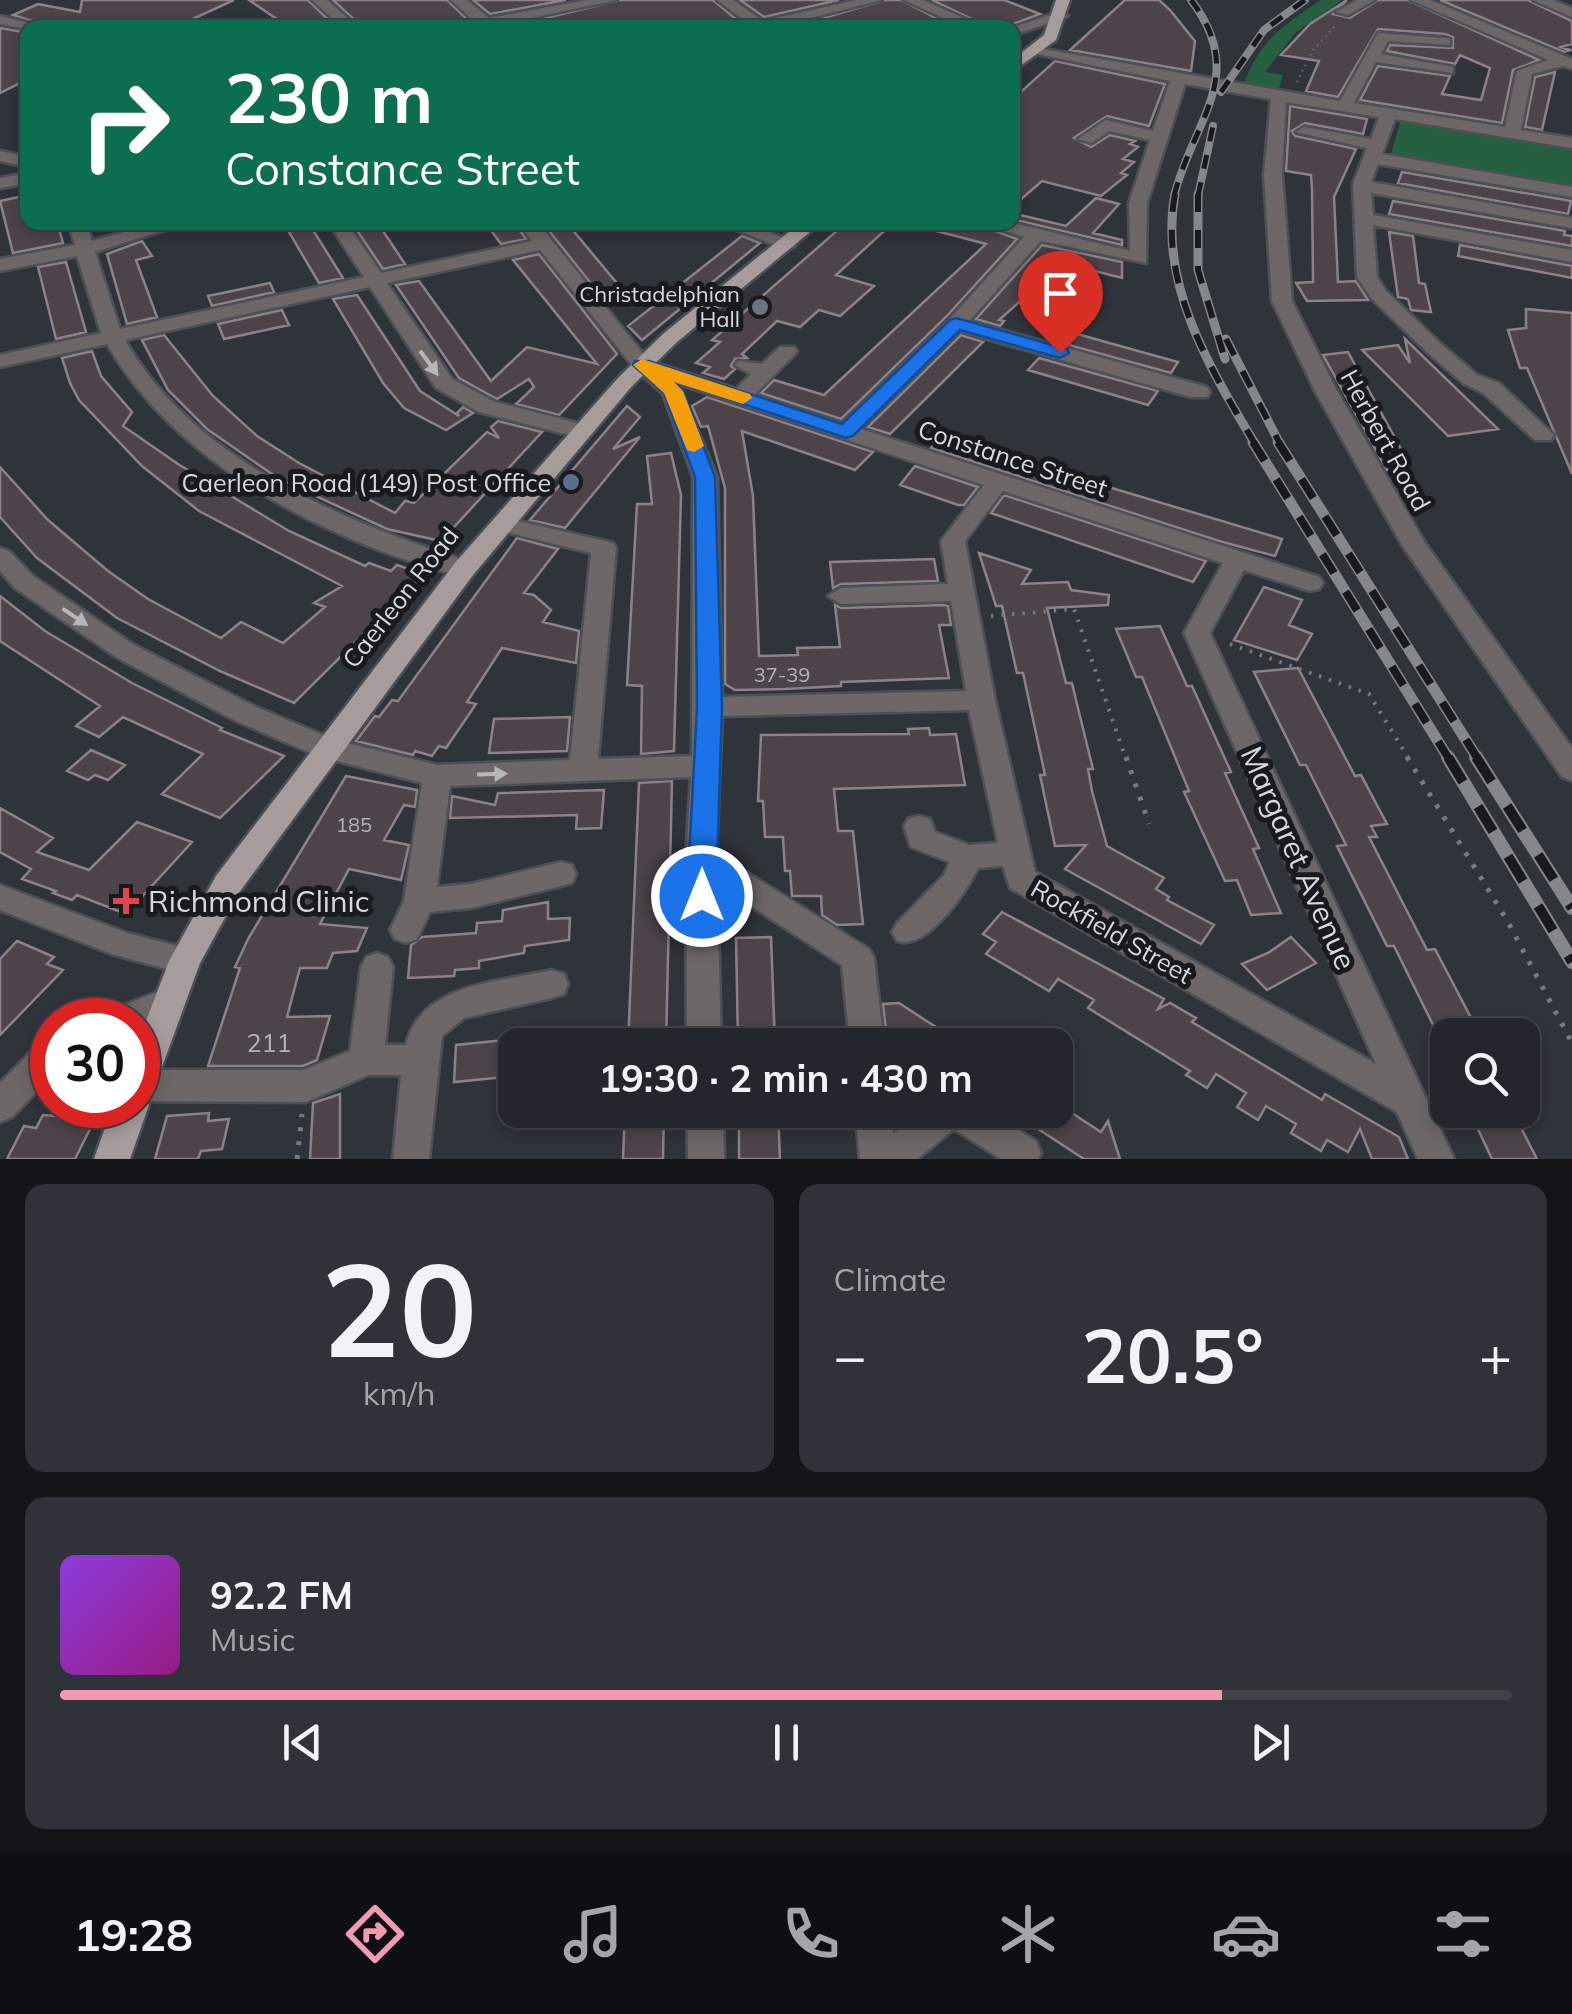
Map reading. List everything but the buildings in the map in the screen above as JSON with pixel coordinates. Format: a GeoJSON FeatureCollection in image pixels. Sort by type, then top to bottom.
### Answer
{"type":"FeatureCollection","features":[{"type":"Feature","properties":{"kind":"main road"},"geometry":{"type":"LineString","coordinates":[[1020,62],[1054,33],[1062,8]]}},
{"type":"Feature","properties":{"kind":"main road","name":"Caerleon Road"},"geometry":{"type":"LineString","coordinates":[[160,1022],[186,961],[227,885],[464,569],[642,365],[803,230]]}},
{"type":"Feature","properties":{"kind":"main road"},"geometry":{"type":"LineString","coordinates":[[112,1159],[123,1128]]}},
{"type":"Feature","properties":{"kind":"street"},"geometry":{"type":"LineString","coordinates":[[319,0],[343,20]]}},
{"type":"Feature","properties":{"kind":"street"},"geometry":{"type":"LineString","coordinates":[[458,0],[483,20]]}},
{"type":"Feature","properties":{"kind":"street"},"geometry":{"type":"LineString","coordinates":[[497,20],[610,0]]}},
{"type":"Feature","properties":{"kind":"street"},"geometry":{"type":"LineString","coordinates":[[724,0],[747,20]]}},
{"type":"Feature","properties":{"kind":"street"},"geometry":{"type":"LineString","coordinates":[[782,20],[875,0]]}},
{"type":"Feature","properties":{"kind":"street"},"geometry":{"type":"LineString","coordinates":[[911,0],[959,20]]}},
{"type":"Feature","properties":{"kind":"street"},"geometry":{"type":"LineString","coordinates":[[1342,12],[1368,0]]}},
{"type":"Feature","properties":{"kind":"street"},"geometry":{"type":"LineString","coordinates":[[1418,0],[1568,62]]}},
{"type":"Feature","properties":{"kind":"street"},"geometry":{"type":"LineString","coordinates":[[1540,0],[1572,13]]}},
{"type":"Feature","properties":{"kind":"street"},"geometry":{"type":"LineString","coordinates":[[1020,28],[1062,8]]}},
{"type":"Feature","properties":{"kind":"street"},"geometry":{"type":"LineString","coordinates":[[1346,104],[1382,40],[1389,35],[1445,42]]}},
{"type":"Feature","properties":{"kind":"street"},"geometry":{"type":"LineString","coordinates":[[1037,50],[1178,80],[1285,94],[1572,143]]}},
{"type":"Feature","properties":{"kind":"street"},"geometry":{"type":"LineString","coordinates":[[1372,57],[1448,70]]}},
{"type":"Feature","properties":{"kind":"street"},"geometry":{"type":"LineString","coordinates":[[1512,133],[1525,71],[1568,62]]}},
{"type":"Feature","properties":{"kind":"street"},"geometry":{"type":"LineString","coordinates":[[1014,230],[1139,259],[1138,203],[1178,80]]}},
{"type":"Feature","properties":{"kind":"street","name":"Herbert Road"},"geometry":{"type":"LineString","coordinates":[[1285,94],[1273,175],[1282,301],[1326,391],[1414,545],[1572,770]]}},
{"type":"Feature","properties":{"kind":"street"},"geometry":{"type":"LineString","coordinates":[[1389,113],[1362,186],[1367,277],[1373,288],[1470,379],[1491,388],[1543,436]]}},
{"type":"Feature","properties":{"kind":"street"},"geometry":{"type":"LineString","coordinates":[[1086,139],[1106,125],[1159,137]]}},
{"type":"Feature","properties":{"kind":"street"},"geometry":{"type":"LineString","coordinates":[[1304,132],[1572,192]]}},
{"type":"Feature","properties":{"kind":"street"},"geometry":{"type":"LineString","coordinates":[[1362,186],[1572,223]]}},
{"type":"Feature","properties":{"kind":"street"},"geometry":{"type":"LineString","coordinates":[[1362,218],[1572,256]]}},
{"type":"Feature","properties":{"kind":"street"},"geometry":{"type":"LineString","coordinates":[[79,230],[114,338],[139,377],[181,422],[259,484],[340,526],[464,569]]}},
{"type":"Feature","properties":{"kind":"street"},"geometry":{"type":"LineString","coordinates":[[0,265],[85,249],[153,230]]}},
{"type":"Feature","properties":{"kind":"street"},"geometry":{"type":"LineString","coordinates":[[342,230],[444,383],[486,407],[582,431]]}},
{"type":"Feature","properties":{"kind":"street"},"geometry":{"type":"LineString","coordinates":[[532,230],[642,365],[673,391],[705,477],[709,707],[701,858],[704,1028]]}},
{"type":"Feature","properties":{"kind":"street"},"geometry":{"type":"LineString","coordinates":[[749,230],[788,243]]}},
{"type":"Feature","properties":{"kind":"street"},"geometry":{"type":"LineString","coordinates":[[846,432],[956,324],[1036,236]]}},
{"type":"Feature","properties":{"kind":"street"},"geometry":{"type":"LineString","coordinates":[[0,361],[543,244]]}},
{"type":"Feature","properties":{"kind":"street"},"geometry":{"type":"LineString","coordinates":[[956,324],[1198,392]]}},
{"type":"Feature","properties":{"kind":"street"},"geometry":{"type":"LineString","coordinates":[[740,397],[755,369],[787,351]]}},
{"type":"Feature","properties":{"kind":"street","name":"Constance Street"},"geometry":{"type":"LineString","coordinates":[[642,365],[1310,583]]}},
{"type":"Feature","properties":{"kind":"street","name":"Rockfield Street"},"geometry":{"type":"LineString","coordinates":[[997,483],[953,541],[981,700],[1021,879],[1409,1101]]}},
{"type":"Feature","properties":{"kind":"street"},"geometry":{"type":"LineString","coordinates":[[502,524],[604,548],[583,770]]}},
{"type":"Feature","properties":{"kind":"street"},"geometry":{"type":"LineString","coordinates":[[0,556],[24,582],[124,651],[246,714],[328,748],[437,776],[706,766]]}},
{"type":"Feature","properties":{"kind":"street"},"geometry":{"type":"LineString","coordinates":[[1197,633],[1237,560]]}},
{"type":"Feature","properties":{"kind":"street"},"geometry":{"type":"LineString","coordinates":[[841,596],[964,605]]}},
{"type":"Feature","properties":{"kind":"street","name":"Margaret Avenue"},"geometry":{"type":"LineString","coordinates":[[1197,633],[1436,1159]]}},
{"type":"Feature","properties":{"kind":"street"},"geometry":{"type":"LineString","coordinates":[[709,707],[981,700]]}},
{"type":"Feature","properties":{"kind":"street"},"geometry":{"type":"LineString","coordinates":[[406,930],[420,901],[437,776]]}},
{"type":"Feature","properties":{"kind":"street"},"geometry":{"type":"LineString","coordinates":[[919,827],[922,839],[968,857],[1015,853]]}},
{"type":"Feature","properties":{"kind":"street"},"geometry":{"type":"LineString","coordinates":[[908,932],[955,883],[968,857]]}},
{"type":"Feature","properties":{"kind":"street"},"geometry":{"type":"LineString","coordinates":[[701,858],[858,958],[865,1028]]}},
{"type":"Feature","properties":{"kind":"street"},"geometry":{"type":"LineString","coordinates":[[420,901],[471,896],[561,874]]}},
{"type":"Feature","properties":{"kind":"street"},"geometry":{"type":"LineString","coordinates":[[0,897],[123,945],[186,961]]}},
{"type":"Feature","properties":{"kind":"street"},"geometry":{"type":"LineString","coordinates":[[366,1060],[377,966]]}},
{"type":"Feature","properties":{"kind":"street"},"geometry":{"type":"LineString","coordinates":[[411,1159],[420,1060],[427,1028],[455,1006],[552,984]]}},
{"type":"Feature","properties":{"kind":"street"},"geometry":{"type":"LineString","coordinates":[[160,1005],[167,1002]]}},
{"type":"Feature","properties":{"kind":"street"},"geometry":{"type":"LineString","coordinates":[[160,1086],[306,1086],[366,1060],[420,1060]]}},
{"type":"Feature","properties":{"kind":"street"},"geometry":{"type":"LineString","coordinates":[[0,1106],[30,1076]]}},
{"type":"Feature","properties":{"kind":"street"},"geometry":{"type":"LineString","coordinates":[[705,1128],[706,1159]]}},
{"type":"Feature","properties":{"kind":"street"},"geometry":{"type":"LineString","coordinates":[[875,1128],[878,1159]]}},
{"type":"Feature","properties":{"kind":"street"},"geometry":{"type":"LineString","coordinates":[[890,1159],[929,1128]]}},
{"type":"Feature","properties":{"kind":"street"},"geometry":{"type":"LineString","coordinates":[[981,1128],[1023,1154]]}},
{"type":"Feature","properties":{"kind":"path"},"geometry":{"type":"LineString","coordinates":[[1285,94],[1324,36],[1346,16],[1342,12]]}},
{"type":"Feature","properties":{"kind":"path"},"geometry":{"type":"LineString","coordinates":[[964,605],[1074,609],[1149,824]]}},
{"type":"Feature","properties":{"kind":"path"},"geometry":{"type":"LineString","coordinates":[[1197,633],[1369,694],[1508,922],[1572,1042]]}},
{"type":"Feature","properties":{"kind":"path"},"geometry":{"type":"LineString","coordinates":[[297,1159],[306,1086]]}},
{"type":"Feature","properties":{"kind":"green space"},"geometry":{"type":"Polygon","coordinates":[[[1321,0],[1342,0],[1296,32],[1265,72],[1283,75],[1279,89],[1243,86],[1273,36],[1321,0]]]}},
{"type":"Feature","properties":{"kind":"green space"},"geometry":{"type":"Polygon","coordinates":[[[1401,120],[1572,148],[1572,188],[1390,157],[1401,120]]]}},
{"type":"Feature","properties":{"kind":"railway"},"geometry":{"type":"LineString","coordinates":[[1174,196],[1216,75],[1208,27],[1191,0]]}},
{"type":"Feature","properties":{"kind":"railway"},"geometry":{"type":"LineString","coordinates":[[1221,92],[1264,30],[1305,0]]}},
{"type":"Feature","properties":{"kind":"railway"},"geometry":{"type":"LineString","coordinates":[[1198,196],[1213,126]]}},
{"type":"Feature","properties":{"kind":"railway"},"geometry":{"type":"LineString","coordinates":[[1175,194],[1172,228],[1181,293],[1206,356],[1255,444]]}},
{"type":"Feature","properties":{"kind":"railway"},"geometry":{"type":"LineString","coordinates":[[1198,196],[1198,270],[1225,359]]}},
{"type":"Feature","properties":{"kind":"railway"},"geometry":{"type":"LineString","coordinates":[[1226,339],[1280,444]]}},
{"type":"Feature","properties":{"kind":"railway"},"geometry":{"type":"LineString","coordinates":[[1253,442],[1449,759]]}},
{"type":"Feature","properties":{"kind":"railway"},"geometry":{"type":"LineString","coordinates":[[1278,442],[1478,759]]}},
{"type":"Feature","properties":{"kind":"railway"},"geometry":{"type":"LineString","coordinates":[[1448,757],[1572,962]]}},
{"type":"Feature","properties":{"kind":"railway"},"geometry":{"type":"LineString","coordinates":[[1476,757],[1572,908]]}},
{"type":"Feature","properties":{"kind":"slow traffic"},"geometry":{"type":"LineString","coordinates":[[694,446],[673,391],[642,365],[743,398]]}},
{"type":"Feature","properties":{"kind":"place","name":"Christadelphian Hall"},"geometry":{"type":"Point","coordinates":[760,307]}},
{"type":"Feature","properties":{"kind":"place","name":"Caerleon Road (149) Post Office"},"geometry":{"type":"Point","coordinates":[571,482]}},
{"type":"Feature","properties":{"kind":"place","name":"Richmond Clinic"},"geometry":{"type":"Point","coordinates":[126,901]}},
{"type":"Feature","properties":{"kind":"route"},"geometry":{"type":"LineString","coordinates":[[702,896],[709,707],[705,477],[673,391],[642,365],[846,432],[956,324],[1060,353]]}}]}
